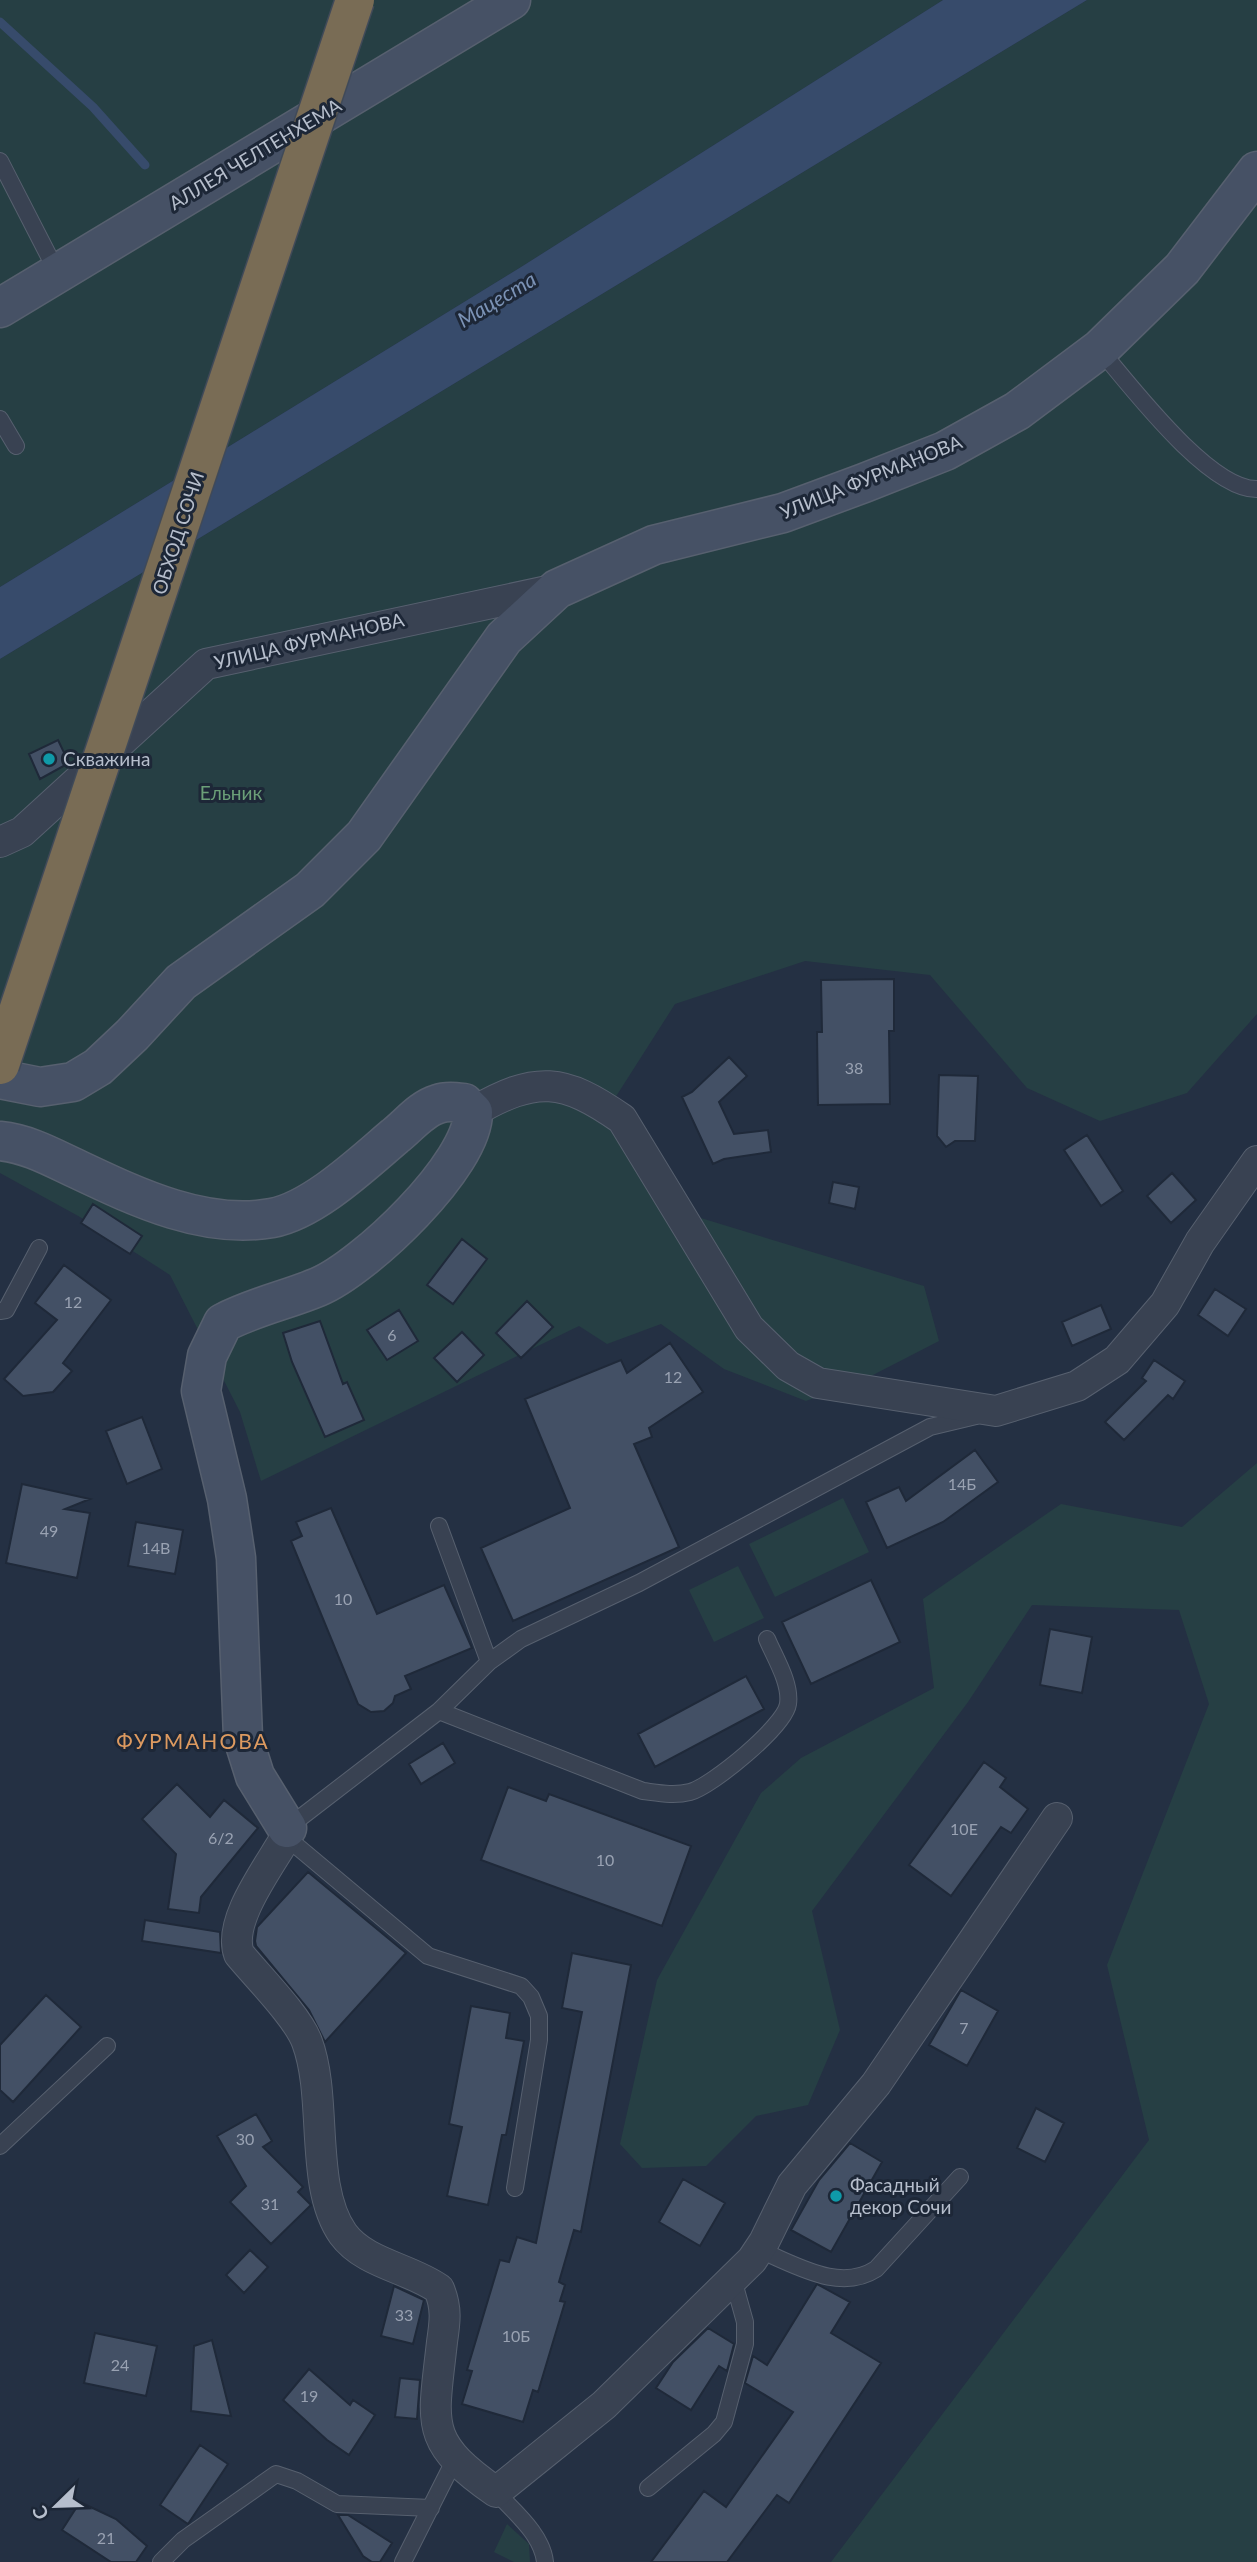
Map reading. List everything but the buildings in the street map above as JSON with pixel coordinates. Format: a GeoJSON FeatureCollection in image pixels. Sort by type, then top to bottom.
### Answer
{"type":"FeatureCollection","features":[{"type":"Feature","properties":{"kind":"highway","name":"ОБХОД СОЧИ"},"geometry":{"type":"LineString","coordinates":[[0,1065],[355,0]]}},
{"type":"Feature","properties":{"kind":"street","name":"АЛЛЕЯ ЧЕЛТЕНХЕМА"},"geometry":{"type":"LineString","coordinates":[[0,308],[511,0]]}},
{"type":"Feature","properties":{"kind":"street","name":"УЛИЦА ФУРМАНОВА"},"geometry":{"type":"LineString","coordinates":[[0,842],[22,832],[206,664],[557,589],[654,545],[783,513],[945,451],[1017,411],[1100,349],[1182,269],[1257,171]]}},
{"type":"Feature","properties":{"kind":"street","name":"УЛИЦА ФУРМАНОВА"},"geometry":{"type":"LineString","coordinates":[[0,1079],[40,1087],[73,1082],[98,1067],[181,982],[310,890],[364,836],[504,638],[557,589]]}},
{"type":"Feature","properties":{"kind":"street"},"geometry":{"type":"LineString","coordinates":[[1057,1818],[876,2084],[792,2185],[759,2250],[604,2406],[496,2492],[454,2461],[445,2448],[435,2409],[446,2306],[439,2289],[376,2259],[344,2236],[332,2214],[326,2189],[314,2070],[307,2042],[239,1954],[235,1944],[239,1921],[287,1832],[255,1776],[243,1738],[236,1558],[227,1499],[201,1391],[207,1356],[223,1324],[318,1287],[349,1271],[371,1254],[410,1216],[447,1170],[464,1139],[473,1112],[517,1091],[551,1084],[591,1098],[622,1119],[749,1328],[788,1366],[818,1383],[996,1411],[1077,1386],[1118,1360],[1164,1304],[1200,1242],[1257,1161]]}},
{"type":"Feature","properties":{"kind":"street"},"geometry":{"type":"LineString","coordinates":[[0,1141],[21,1143],[96,1178],[186,1214],[249,1222],[276,1217],[303,1207],[360,1165],[421,1112],[438,1104],[464,1103],[473,1112]]}},
{"type":"Feature","properties":{"kind":"lane"},"geometry":{"type":"LineString","coordinates":[[0,161],[58,274]]}},
{"type":"Feature","properties":{"kind":"lane"},"geometry":{"type":"LineString","coordinates":[[1100,349],[1186,447],[1231,482],[1257,489]]}},
{"type":"Feature","properties":{"kind":"lane"},"geometry":{"type":"LineString","coordinates":[[0,419],[16,446]]}},
{"type":"Feature","properties":{"kind":"lane"},"geometry":{"type":"LineString","coordinates":[[0,1311],[6,1310],[39,1248]]}},
{"type":"Feature","properties":{"kind":"lane"},"geometry":{"type":"LineString","coordinates":[[515,2188],[539,2040],[538,2016],[531,1997],[521,1986],[506,1979],[428,1956],[287,1832],[439,1711],[489,1662],[521,1639],[639,1583],[930,1427],[996,1411]]}},
{"type":"Feature","properties":{"kind":"lane"},"geometry":{"type":"LineString","coordinates":[[439,1526],[489,1662]]}},
{"type":"Feature","properties":{"kind":"lane"},"geometry":{"type":"LineString","coordinates":[[439,1711],[643,1791],[667,1795],[690,1792],[710,1783],[776,1725],[788,1710],[787,1687],[767,1639]]}},
{"type":"Feature","properties":{"kind":"lane"},"geometry":{"type":"LineString","coordinates":[[0,2146],[26,2126],[107,2046]]}},
{"type":"Feature","properties":{"kind":"lane"},"geometry":{"type":"LineString","coordinates":[[759,2250],[838,2279],[866,2275],[876,2270],[960,2177]]}},
{"type":"Feature","properties":{"kind":"lane"},"geometry":{"type":"LineString","coordinates":[[648,2488],[714,2434],[724,2422],[746,2344],[745,2322],[733,2279]]}},
{"type":"Feature","properties":{"kind":"lane"},"geometry":{"type":"LineString","coordinates":[[403,2562],[454,2461]]}},
{"type":"Feature","properties":{"kind":"lane"},"geometry":{"type":"LineString","coordinates":[[161,2562],[183,2540],[276,2474],[291,2478],[337,2504],[357,2507],[431,2508]]}},
{"type":"Feature","properties":{"kind":"lane"},"geometry":{"type":"LineString","coordinates":[[496,2492],[530,2530],[543,2551],[545,2562]]}},
{"type":"Feature","properties":{"kind":"green space"},"geometry":{"type":"Polygon","coordinates":[[[0,0],[943,0],[521,267],[0,587],[0,0]]]}},
{"type":"Feature","properties":{"kind":"green space","name":"Ельник"},"geometry":{"type":"Polygon","coordinates":[[[1087,0],[1257,0],[1257,1014],[1187,1093],[1100,1121],[1027,1088],[930,975],[805,961],[675,1004],[608,1109],[668,1208],[924,1286],[939,1341],[871,1376],[806,1401],[724,1369],[661,1324],[607,1344],[579,1326],[261,1481],[240,1412],[170,1275],[80,1217],[0,1173],[0,659],[1087,0]]]}},
{"type":"Feature","properties":{"kind":"green space"},"geometry":{"type":"Polygon","coordinates":[[[1257,1463],[1257,2562],[831,2562],[1149,2140],[1107,1965],[1209,1704],[1179,1610],[1032,1605],[968,1702],[812,1911],[840,2030],[808,2105],[756,2116],[706,2166],[642,2168],[620,2144],[657,1980],[761,1793],[801,1758],[934,1688],[923,1599],[1061,1504],[1182,1527],[1257,1463]]]}},
{"type":"Feature","properties":{"kind":"green space"},"geometry":{"type":"Polygon","coordinates":[[[843,1498],[869,1552],[775,1597],[749,1544],[843,1498]]]}},
{"type":"Feature","properties":{"kind":"green space"},"geometry":{"type":"Polygon","coordinates":[[[738,1566],[764,1618],[714,1642],[689,1590],[738,1566]]]}},
{"type":"Feature","properties":{"kind":"green space"},"geometry":{"type":"Polygon","coordinates":[[[507,2524],[529,2544],[530,2562],[514,2562],[494,2552],[507,2524]]]}},
{"type":"Feature","properties":{"kind":"water","name":"Мацеста"},"geometry":{"type":"Polygon","coordinates":[[[943,0],[1087,0],[0,659],[0,587],[521,267],[943,0]]]}},
{"type":"Feature","properties":{"kind":"waterway"},"geometry":{"type":"LineString","coordinates":[[0,22],[93,107],[145,165]]}},
{"type":"Feature","properties":{"kind":"place","name":"Скважина"},"geometry":{"type":"Point","coordinates":[49,759]}},
{"type":"Feature","properties":{"kind":"place","name":"Фасадный декор Сочи"},"geometry":{"type":"Point","coordinates":[836,2196]}},
{"type":"Feature","properties":{"kind":"district","name":"ФУРМАНОВА"},"geometry":{"type":"Point","coordinates":[193,1742]}}]}
